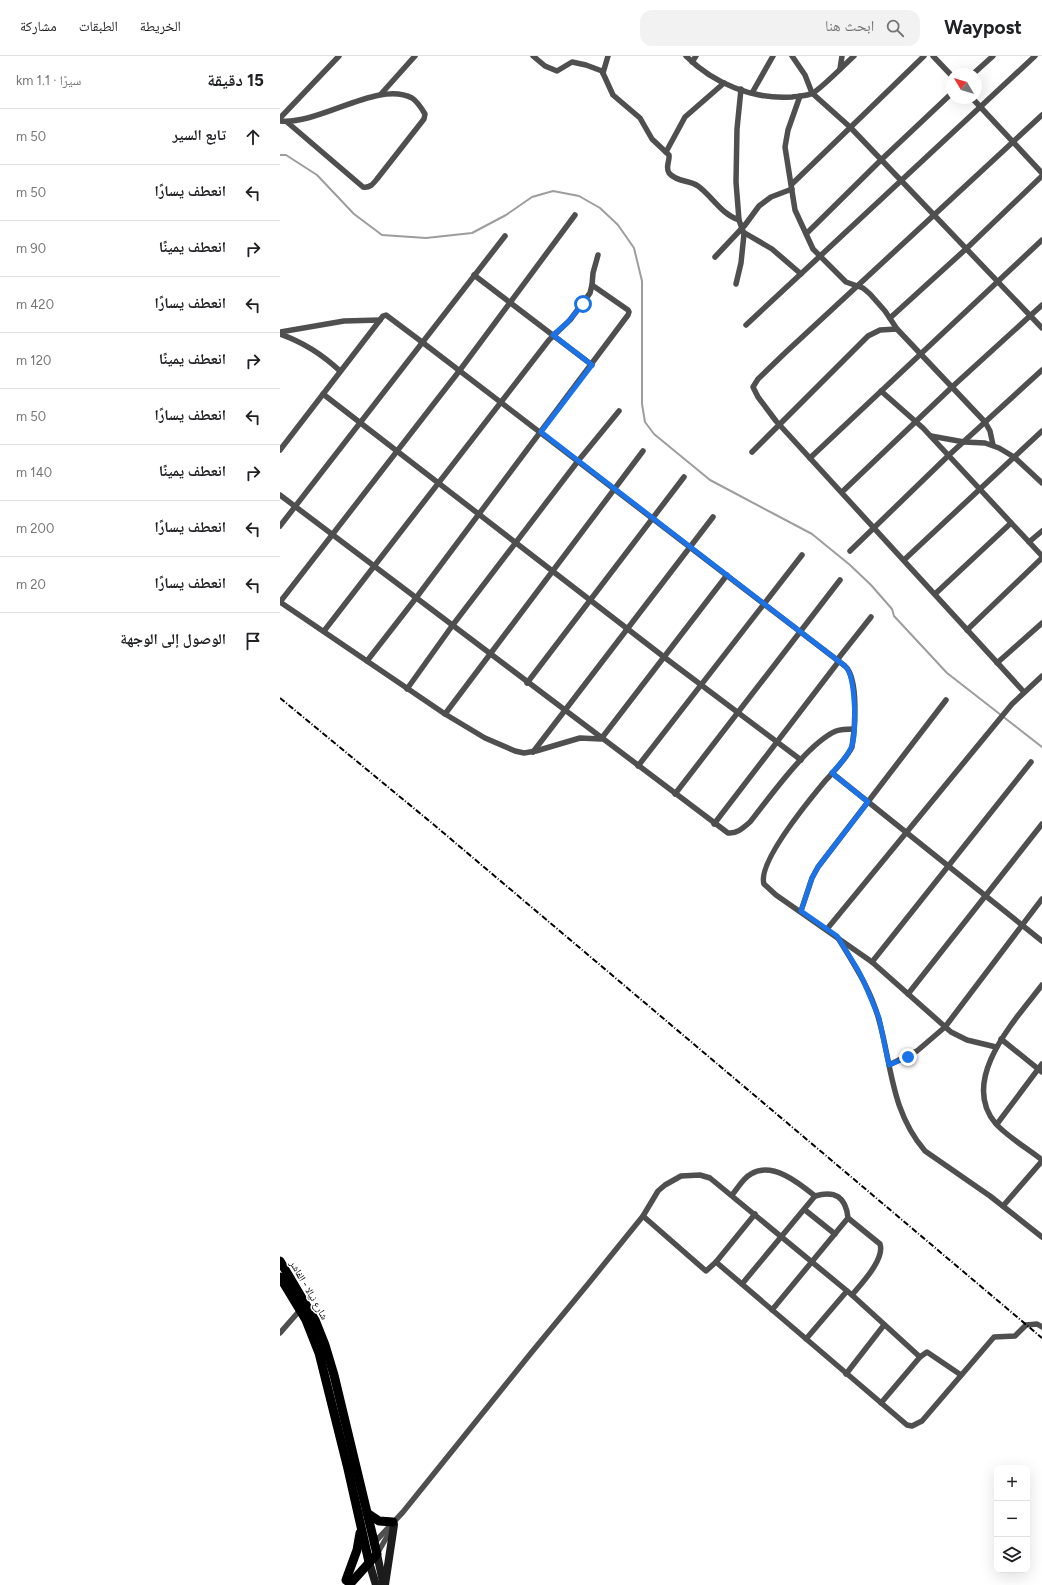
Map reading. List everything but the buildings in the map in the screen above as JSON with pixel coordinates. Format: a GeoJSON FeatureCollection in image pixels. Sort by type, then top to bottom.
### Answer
{"type":"FeatureCollection","features":[{"type":"Feature","properties":{"kind":"highway","name":"شارع نيالا - الفاشر"},"geometry":{"type":"LineString","coordinates":[[280,1261],[301,1309],[316,1332]]}},
{"type":"Feature","properties":{"kind":"highway","name":"شارع نيالا - الفاشر"},"geometry":{"type":"LineString","coordinates":[[280,1276],[291,1286],[316,1332]]}},
{"type":"Feature","properties":{"kind":"highway"},"geometry":{"type":"LineString","coordinates":[[316,1332],[319,1353],[330,1376],[352,1468],[367,1513],[376,1554],[346,1583]]}},
{"type":"Feature","properties":{"kind":"highway"},"geometry":{"type":"LineString","coordinates":[[352,1468],[360,1528],[369,1562]]}},
{"type":"Feature","properties":{"kind":"highway"},"geometry":{"type":"LineString","coordinates":[[367,1513],[379,1521],[395,1521]]}},
{"type":"Feature","properties":{"kind":"highway"},"geometry":{"type":"LineString","coordinates":[[346,1583],[357,1550],[360,1528]]}},
{"type":"Feature","properties":{"kind":"highway"},"geometry":{"type":"LineString","coordinates":[[346,1583],[366,1552],[373,1544]]}},
{"type":"Feature","properties":{"kind":"main road"},"geometry":{"type":"LineString","coordinates":[[384,1585],[395,1521]]}},
{"type":"Feature","properties":{"kind":"main road"},"geometry":{"type":"LineString","coordinates":[[376,1554],[384,1585]]}},
{"type":"Feature","properties":{"kind":"main road"},"geometry":{"type":"LineString","coordinates":[[369,1562],[376,1585]]}},
{"type":"Feature","properties":{"kind":"street"},"geometry":{"type":"LineString","coordinates":[[280,118],[339,56]]}},
{"type":"Feature","properties":{"kind":"street"},"geometry":{"type":"LineString","coordinates":[[381,94],[416,56]]}},
{"type":"Feature","properties":{"kind":"street"},"geometry":{"type":"LineString","coordinates":[[533,56],[545,66],[557,71],[572,62],[600,70],[603,73],[613,95],[640,118],[652,139],[670,156],[667,166],[670,174],[699,186],[727,214],[739,220]]}},
{"type":"Feature","properties":{"kind":"street"},"geometry":{"type":"LineString","coordinates":[[603,73],[608,56]]}},
{"type":"Feature","properties":{"kind":"street"},"geometry":{"type":"LineString","coordinates":[[686,56],[692,62],[724,83],[752,93],[767,96],[800,96],[812,93],[854,56]]}},
{"type":"Feature","properties":{"kind":"street"},"geometry":{"type":"LineString","coordinates":[[692,62],[696,56]]}},
{"type":"Feature","properties":{"kind":"street"},"geometry":{"type":"LineString","coordinates":[[752,93],[773,56]]}},
{"type":"Feature","properties":{"kind":"street"},"geometry":{"type":"LineString","coordinates":[[792,56],[805,75],[812,93],[850,126],[1042,328]]}},
{"type":"Feature","properties":{"kind":"street"},"geometry":{"type":"LineString","coordinates":[[840,69],[842,56]]}},
{"type":"Feature","properties":{"kind":"street"},"geometry":{"type":"LineString","coordinates":[[715,257],[742,230],[762,204],[776,194],[792,186],[850,126],[924,56]]}},
{"type":"Feature","properties":{"kind":"street"},"geometry":{"type":"LineString","coordinates":[[933,56],[946,70]]}},
{"type":"Feature","properties":{"kind":"street"},"geometry":{"type":"LineString","coordinates":[[980,68],[993,56]]}},
{"type":"Feature","properties":{"kind":"street"},"geometry":{"type":"LineString","coordinates":[[746,325],[1035,56]]}},
{"type":"Feature","properties":{"kind":"street"},"geometry":{"type":"LineString","coordinates":[[666,152],[685,118],[724,83]]}},
{"type":"Feature","properties":{"kind":"street"},"geometry":{"type":"LineString","coordinates":[[736,284],[741,262],[742,230],[739,220],[736,182],[736,142],[741,89]]}},
{"type":"Feature","properties":{"kind":"street"},"geometry":{"type":"LineString","coordinates":[[280,121],[287,122],[304,120],[381,94],[403,95],[413,98],[425,114],[424,119],[369,187],[363,187],[287,122]]}},
{"type":"Feature","properties":{"kind":"street"},"geometry":{"type":"LineString","coordinates":[[800,96],[786,139],[786,151],[795,210],[807,233],[813,249],[846,282],[858,286],[870,294],[920,354],[985,422],[990,431],[993,445]]}},
{"type":"Feature","properties":{"kind":"street"},"geometry":{"type":"LineString","coordinates":[[807,233],[946,99]]}},
{"type":"Feature","properties":{"kind":"street"},"geometry":{"type":"LineString","coordinates":[[980,106],[1042,173]]}},
{"type":"Feature","properties":{"kind":"street"},"geometry":{"type":"LineString","coordinates":[[1024,692],[780,425],[758,397],[754,389],[754,383],[1042,115]]}},
{"type":"Feature","properties":{"kind":"street"},"geometry":{"type":"LineString","coordinates":[[890,318],[967,248],[1042,176]]}},
{"type":"Feature","properties":{"kind":"street"},"geometry":{"type":"LineString","coordinates":[[575,215],[460,370],[333,536],[280,602],[445,714],[485,738],[515,751],[524,753],[533,752],[580,738],[601,739]]}},
{"type":"Feature","properties":{"kind":"street"},"geometry":{"type":"LineString","coordinates":[[742,230],[775,251],[801,274]]}},
{"type":"Feature","properties":{"kind":"street"},"geometry":{"type":"LineString","coordinates":[[280,526],[505,236]]}},
{"type":"Feature","properties":{"kind":"street"},"geometry":{"type":"LineString","coordinates":[[810,458],[1042,240]]}},
{"type":"Feature","properties":{"kind":"street"},"geometry":{"type":"LineString","coordinates":[[324,631],[553,335],[567,323],[583,304],[590,293],[598,255]]}},
{"type":"Feature","properties":{"kind":"street"},"geometry":{"type":"LineString","coordinates":[[474,275],[592,365]]}},
{"type":"Feature","properties":{"kind":"street"},"geometry":{"type":"LineString","coordinates":[[367,661],[592,365],[629,312],[592,285]]}},
{"type":"Feature","properties":{"kind":"street"},"geometry":{"type":"LineString","coordinates":[[842,492],[952,387],[1042,305]]}},
{"type":"Feature","properties":{"kind":"street"},"geometry":{"type":"LineString","coordinates":[[280,450],[383,316],[386,315],[838,660],[848,669],[852,677],[854,729],[851,750],[782,838],[770,857],[764,871],[763,881],[766,887],[872,962],[945,1027],[966,1040],[996,1047]]}},
{"type":"Feature","properties":{"kind":"street"},"geometry":{"type":"LineString","coordinates":[[280,333],[344,321],[380,320]]}},
{"type":"Feature","properties":{"kind":"street"},"geometry":{"type":"LineString","coordinates":[[752,452],[868,336],[880,330],[898,328]]}},
{"type":"Feature","properties":{"kind":"street"},"geometry":{"type":"LineString","coordinates":[[280,333],[321,354],[340,371]]}},
{"type":"Feature","properties":{"kind":"street"},"geometry":{"type":"LineString","coordinates":[[850,551],[949,455],[1042,370]]}},
{"type":"Feature","properties":{"kind":"street"},"geometry":{"type":"LineString","coordinates":[[881,391],[931,436],[1042,557],[967,630]]}},
{"type":"Feature","properties":{"kind":"street"},"geometry":{"type":"LineString","coordinates":[[323,394],[700,685],[801,760]]}},
{"type":"Feature","properties":{"kind":"street"},"geometry":{"type":"LineString","coordinates":[[407,689],[452,626],[578,461],[620,411]]}},
{"type":"Feature","properties":{"kind":"street"},"geometry":{"type":"LineString","coordinates":[[904,560],[981,490],[1042,431]]}},
{"type":"Feature","properties":{"kind":"street"},"geometry":{"type":"LineString","coordinates":[[931,436],[993,445],[1014,457],[1042,483]]}},
{"type":"Feature","properties":{"kind":"street"},"geometry":{"type":"LineString","coordinates":[[445,714],[643,451]]}},
{"type":"Feature","properties":{"kind":"street"},"geometry":{"type":"LineString","coordinates":[[527,683],[684,477]]}},
{"type":"Feature","properties":{"kind":"street"},"geometry":{"type":"LineString","coordinates":[[280,496],[729,834],[745,827],[810,750],[830,734],[842,729],[854,729]]}},
{"type":"Feature","properties":{"kind":"street"},"geometry":{"type":"LineString","coordinates":[[533,752],[713,517]]}},
{"type":"Feature","properties":{"kind":"street"},"geometry":{"type":"LineString","coordinates":[[935,594],[1011,523]]}},
{"type":"Feature","properties":{"kind":"street"},"geometry":{"type":"LineString","coordinates":[[1029,542],[1042,531]]}},
{"type":"Feature","properties":{"kind":"street"},"geometry":{"type":"LineString","coordinates":[[638,766],[802,555]]}},
{"type":"Feature","properties":{"kind":"street"},"geometry":{"type":"LineString","coordinates":[[601,739],[727,575]]}},
{"type":"Feature","properties":{"kind":"street"},"geometry":{"type":"LineString","coordinates":[[675,794],[840,580]]}},
{"type":"Feature","properties":{"kind":"street"},"geometry":{"type":"LineString","coordinates":[[714,824],[871,617]]}},
{"type":"Feature","properties":{"kind":"street"},"geometry":{"type":"LineString","coordinates":[[997,663],[1042,624]]}},
{"type":"Feature","properties":{"kind":"street"},"geometry":{"type":"LineString","coordinates":[[827,929],[1012,704],[1042,676]]}},
{"type":"Feature","properties":{"kind":"street"},"geometry":{"type":"LineString","coordinates":[[801,911],[812,878],[818,867],[946,700]]}},
{"type":"Feature","properties":{"kind":"street"},"geometry":{"type":"LineString","coordinates":[[872,962],[1031,762]]}},
{"type":"Feature","properties":{"kind":"street"},"geometry":{"type":"LineString","coordinates":[[832,773],[1042,941]]}},
{"type":"Feature","properties":{"kind":"street"},"geometry":{"type":"LineString","coordinates":[[908,994],[1042,824]]}},
{"type":"Feature","properties":{"kind":"street"},"geometry":{"type":"LineString","coordinates":[[889,1065],[917,1051],[945,1027],[1042,899]]}},
{"type":"Feature","properties":{"kind":"street"},"geometry":{"type":"LineString","coordinates":[[837,936],[858,970],[879,1018],[895,1097],[906,1122],[919,1144],[925,1151],[1003,1206],[1042,1237]]}},
{"type":"Feature","properties":{"kind":"street"},"geometry":{"type":"LineString","coordinates":[[1003,1206],[1042,1160],[997,1124],[986,1107],[983,1098],[986,1077],[996,1047],[1042,985]]}},
{"type":"Feature","properties":{"kind":"street"},"geometry":{"type":"LineString","coordinates":[[997,1124],[1041,1068],[1001,1039]]}},
{"type":"Feature","properties":{"kind":"street"},"geometry":{"type":"LineString","coordinates":[[732,1195],[749,1175],[758,1170],[785,1174],[815,1196]]}},
{"type":"Feature","properties":{"kind":"street"},"geometry":{"type":"LineString","coordinates":[[373,1544],[395,1521],[643,1216],[658,1191],[665,1185],[681,1176],[700,1175],[710,1178],[850,1293],[920,1356]]}},
{"type":"Feature","properties":{"kind":"street"},"geometry":{"type":"LineString","coordinates":[[742,1284],[805,1210],[815,1196],[825,1193],[837,1197],[847,1207],[848,1218],[772,1310]]}},
{"type":"Feature","properties":{"kind":"street"},"geometry":{"type":"LineString","coordinates":[[805,1210],[835,1234]]}},
{"type":"Feature","properties":{"kind":"street"},"geometry":{"type":"LineString","coordinates":[[643,1216],[706,1271],[716,1262],[755,1214]]}},
{"type":"Feature","properties":{"kind":"street"},"geometry":{"type":"LineString","coordinates":[[806,1339],[868,1276],[879,1258],[882,1249],[880,1244],[848,1218]]}},
{"type":"Feature","properties":{"kind":"street"},"geometry":{"type":"LineString","coordinates":[[716,1262],[881,1404],[907,1425],[912,1426],[922,1421],[994,1338],[1015,1336],[1026,1325],[1037,1324],[1042,1327]]}},
{"type":"Feature","properties":{"kind":"street"},"geometry":{"type":"LineString","coordinates":[[280,1333],[301,1309]]}},
{"type":"Feature","properties":{"kind":"street"},"geometry":{"type":"LineString","coordinates":[[846,1374],[884,1325]]}},
{"type":"Feature","properties":{"kind":"street"},"geometry":{"type":"LineString","coordinates":[[881,1404],[920,1356],[927,1352],[961,1376]]}},
{"type":"Feature","properties":{"kind":"street"},"geometry":{"type":"LineString","coordinates":[[376,1554],[395,1521]]}},
{"type":"Feature","properties":{"kind":"waterway"},"geometry":{"type":"LineString","coordinates":[[280,155],[286,155],[317,175],[354,214],[382,235],[426,238],[472,233],[506,215],[532,197],[553,191],[579,196],[600,208],[618,225],[634,248],[642,281],[642,404],[645,422],[654,434],[710,480],[812,534],[850,565],[871,585],[892,609],[894,616],[947,673],[1042,747]]}},
{"type":"Feature","properties":{"kind":"railway"},"geometry":{"type":"LineString","coordinates":[[280,698],[433,824],[1042,1338]]}},
{"type":"Feature","properties":{"kind":"route"},"geometry":{"type":"LineString","coordinates":[[583,304],[567,323],[553,335],[592,365],[541,432],[850,671],[854,699],[854,733],[852,747],[849,753],[832,773],[868,802],[818,867],[812,878],[801,911],[837,936],[858,970],[879,1018],[889,1065],[908,1057]]}}]}
